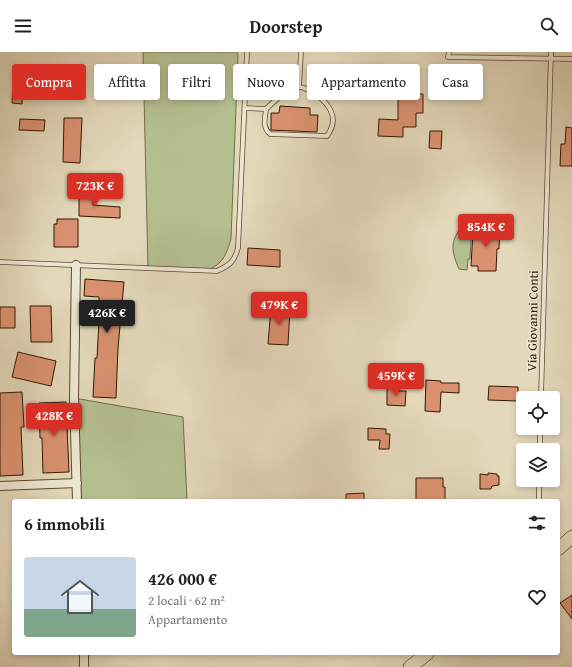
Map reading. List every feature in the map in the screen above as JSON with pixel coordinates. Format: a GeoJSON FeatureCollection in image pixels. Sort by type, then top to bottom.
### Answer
{"type":"FeatureCollection","features":[{"type":"Feature","properties":{"kind":"main road"},"geometry":{"type":"LineString","coordinates":[[560,547],[572,538]]}},
{"type":"Feature","properties":{"kind":"main road"},"geometry":{"type":"LineString","coordinates":[[410,667],[425,655]]}},
{"type":"Feature","properties":{"kind":"street"},"geometry":{"type":"LineString","coordinates":[[76,265],[74,398],[77,499]]}},
{"type":"Feature","properties":{"kind":"street"},"geometry":{"type":"LineString","coordinates":[[0,486],[76,483]]}},
{"type":"Feature","properties":{"kind":"street"},"geometry":{"type":"LineString","coordinates":[[84,655],[84,667]]}},
{"type":"Feature","properties":{"kind":"lane"},"geometry":{"type":"LineString","coordinates":[[0,262],[217,270],[226,266],[235,259],[238,248],[247,52]]}},
{"type":"Feature","properties":{"kind":"lane"},"geometry":{"type":"LineString","coordinates":[[300,87],[301,52]]}},
{"type":"Feature","properties":{"kind":"lane"},"geometry":{"type":"LineString","coordinates":[[449,52],[448,57],[572,59]]}},
{"type":"Feature","properties":{"kind":"lane","name":"Via Giovanni Conti"},"geometry":{"type":"LineString","coordinates":[[541,391],[551,52]]}},
{"type":"Feature","properties":{"kind":"lane"},"geometry":{"type":"LineString","coordinates":[[296,87],[304,88],[315,94],[329,105],[333,120],[331,130],[327,136],[270,134],[266,130],[264,123],[266,109],[280,97],[296,87]]}},
{"type":"Feature","properties":{"kind":"lane"},"geometry":{"type":"LineString","coordinates":[[245,108],[266,109]]}},
{"type":"Feature","properties":{"kind":"lane"},"geometry":{"type":"LineString","coordinates":[[539,487],[539,499]]}},
{"type":"Feature","properties":{"kind":"green space"},"geometry":{"type":"Polygon","coordinates":[[[143,52],[237,52],[238,55],[238,64],[233,64],[233,100],[236,100],[231,239],[222,260],[215,267],[210,269],[148,268],[144,100],[160,100],[160,64],[143,64],[143,52]]]}},
{"type":"Feature","properties":{"kind":"green space"},"geometry":{"type":"Polygon","coordinates":[[[462,226],[472,226],[470,259],[468,259],[467,270],[459,269],[453,251],[455,237],[462,226]]]}},
{"type":"Feature","properties":{"kind":"green space"},"geometry":{"type":"Polygon","coordinates":[[[74,398],[183,417],[187,499],[80,499],[74,398]]]}},
{"type":"Feature","properties":{"kind":"building"},"geometry":{"type":"Polygon","coordinates":[[[420,94],[423,94],[423,113],[416,113],[416,127],[403,127],[403,137],[378,136],[379,119],[398,120],[398,100],[420,100],[420,94]]]}},
{"type":"Feature","properties":{"kind":"building"},"geometry":{"type":"Polygon","coordinates":[[[12,100],[22,100],[22,104],[12,103],[12,100]]]}},
{"type":"Feature","properties":{"kind":"building"},"geometry":{"type":"Polygon","coordinates":[[[280,106],[310,108],[310,115],[318,115],[317,132],[271,130],[271,113],[279,113],[280,106]]]}},
{"type":"Feature","properties":{"kind":"building"},"geometry":{"type":"Polygon","coordinates":[[[64,118],[82,118],[80,163],[63,162],[64,118]]]}},
{"type":"Feature","properties":{"kind":"building"},"geometry":{"type":"Polygon","coordinates":[[[20,119],[45,120],[44,131],[19,130],[20,119]]]}},
{"type":"Feature","properties":{"kind":"building"},"geometry":{"type":"Polygon","coordinates":[[[566,127],[572,128],[572,166],[560,166],[561,144],[565,144],[566,127]]]}},
{"type":"Feature","properties":{"kind":"building"},"geometry":{"type":"Polygon","coordinates":[[[430,131],[442,131],[441,149],[429,148],[430,131]]]}},
{"type":"Feature","properties":{"kind":"building"},"geometry":{"type":"Polygon","coordinates":[[[79,190],[94,191],[93,205],[120,207],[120,218],[79,216],[79,190]]]}},
{"type":"Feature","properties":{"kind":"building"},"geometry":{"type":"Polygon","coordinates":[[[57,219],[78,219],[78,247],[54,247],[54,224],[57,224],[57,219]]]}},
{"type":"Feature","properties":{"kind":"building"},"geometry":{"type":"Polygon","coordinates":[[[482,225],[500,226],[496,271],[478,271],[478,266],[471,266],[473,231],[482,231],[482,225]]]}},
{"type":"Feature","properties":{"kind":"building"},"geometry":{"type":"Polygon","coordinates":[[[248,248],[280,250],[280,267],[247,265],[248,248]]]}},
{"type":"Feature","properties":{"kind":"building"},"geometry":{"type":"Polygon","coordinates":[[[85,279],[124,282],[118,348],[116,398],[93,397],[100,302],[99,297],[84,296],[85,279]]]}},
{"type":"Feature","properties":{"kind":"building"},"geometry":{"type":"Polygon","coordinates":[[[30,306],[51,306],[52,342],[31,342],[30,306]]]}},
{"type":"Feature","properties":{"kind":"building"},"geometry":{"type":"Polygon","coordinates":[[[0,307],[15,307],[15,328],[0,328],[0,307]]]}},
{"type":"Feature","properties":{"kind":"building"},"geometry":{"type":"Polygon","coordinates":[[[271,307],[290,308],[288,345],[268,344],[271,307]]]}},
{"type":"Feature","properties":{"kind":"building"},"geometry":{"type":"Polygon","coordinates":[[[18,352],[56,361],[51,386],[12,377],[18,352]]]}},
{"type":"Feature","properties":{"kind":"building"},"geometry":{"type":"Polygon","coordinates":[[[426,380],[441,381],[441,383],[459,383],[459,393],[441,392],[440,412],[425,411],[426,380]]]}},
{"type":"Feature","properties":{"kind":"building"},"geometry":{"type":"Polygon","coordinates":[[[489,386],[518,387],[518,391],[516,391],[516,401],[488,400],[489,386]]]}},
{"type":"Feature","properties":{"kind":"building"},"geometry":{"type":"Polygon","coordinates":[[[387,388],[397,388],[397,391],[406,391],[405,406],[387,405],[387,388]]]}},
{"type":"Feature","properties":{"kind":"building"},"geometry":{"type":"Polygon","coordinates":[[[22,392],[24,427],[21,427],[23,475],[0,476],[0,393],[22,392]]]}},
{"type":"Feature","properties":{"kind":"building"},"geometry":{"type":"Polygon","coordinates":[[[66,402],[69,472],[43,473],[39,403],[66,402]]]}},
{"type":"Feature","properties":{"kind":"building"},"geometry":{"type":"Polygon","coordinates":[[[368,428],[386,429],[386,434],[390,434],[389,449],[379,449],[380,440],[368,440],[368,428]]]}},
{"type":"Feature","properties":{"kind":"building"},"geometry":{"type":"Polygon","coordinates":[[[488,473],[497,474],[497,476],[499,476],[499,485],[492,486],[491,489],[480,489],[480,474],[488,475],[488,473]]]}},
{"type":"Feature","properties":{"kind":"building"},"geometry":{"type":"Polygon","coordinates":[[[416,478],[443,478],[445,499],[416,499],[416,478]]]}},
{"type":"Feature","properties":{"kind":"building"},"geometry":{"type":"Polygon","coordinates":[[[364,493],[364,499],[346,499],[346,494],[364,493]]]}},
{"type":"Feature","properties":{"kind":"building"},"geometry":{"type":"Polygon","coordinates":[[[572,595],[572,619],[560,603],[572,595]]]}}]}
